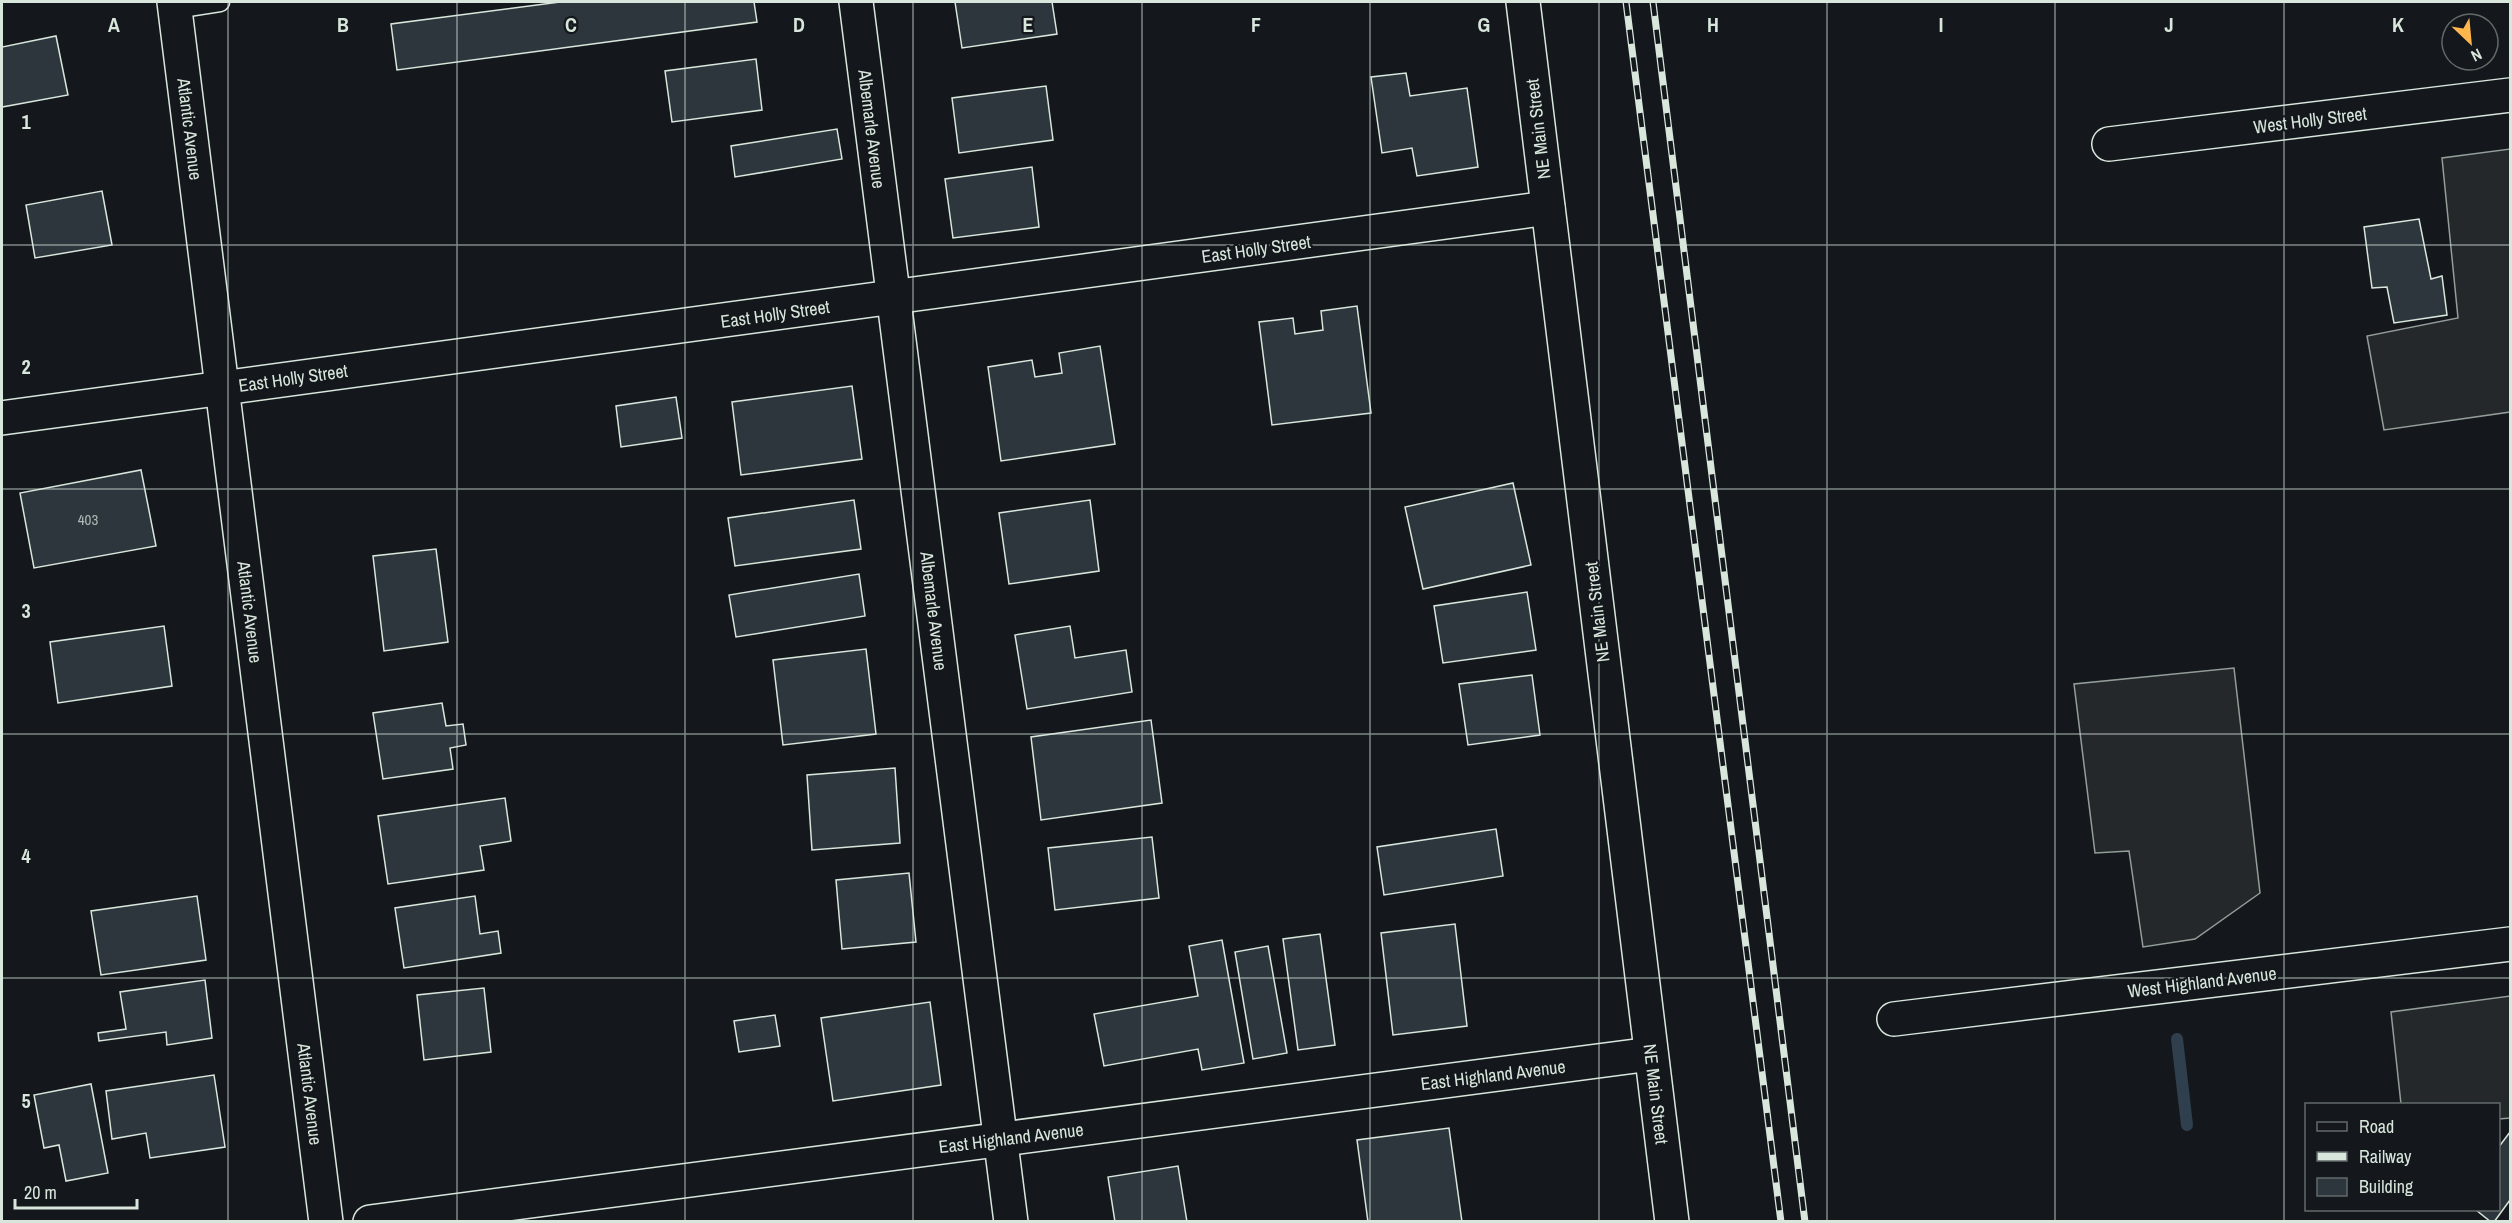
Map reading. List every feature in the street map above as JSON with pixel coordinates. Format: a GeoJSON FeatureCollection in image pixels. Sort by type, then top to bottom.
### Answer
{"type":"FeatureCollection","features":[{"type":"Feature","properties":{"kind":"street","name":"Albemarle Avenue"},"geometry":{"type":"LineString","coordinates":[[856,2],[1011,1221]]}},
{"type":"Feature","properties":{"kind":"street","name":"NE Main Street"},"geometry":{"type":"LineString","coordinates":[[1523,2],[1672,1221]]}},
{"type":"Feature","properties":{"kind":"street","name":"Atlantic Avenue"},"geometry":{"type":"LineString","coordinates":[[175,5],[326,1221]]}},
{"type":"Feature","properties":{"kind":"street","name":"West Holly Street"},"geometry":{"type":"LineString","coordinates":[[2109,144],[2511,95]]}},
{"type":"Feature","properties":{"kind":"street","name":"East Holly Street"},"geometry":{"type":"LineString","coordinates":[[2,418],[1548,208]]}},
{"type":"Feature","properties":{"kind":"street","name":"West Highland Avenue"},"geometry":{"type":"LineString","coordinates":[[1894,1020],[2511,944]]}},
{"type":"Feature","properties":{"kind":"street","name":"East Highland Avenue"},"geometry":{"type":"LineString","coordinates":[[370,1221],[1651,1054]]}},
{"type":"Feature","properties":{"kind":"lane"},"geometry":{"type":"LineString","coordinates":[[175,5],[219,2]]}},
{"type":"Feature","properties":{"kind":"shaded area"},"geometry":{"type":"Polygon","coordinates":[[[2510,149],[2510,412],[2384,430],[2367,336],[2458,318],[2442,158],[2510,149]]]}},
{"type":"Feature","properties":{"kind":"shaded area"},"geometry":{"type":"Polygon","coordinates":[[[2234,668],[2260,893],[2195,939],[2143,947],[2129,851],[2095,853],[2074,684],[2234,668]]]}},
{"type":"Feature","properties":{"kind":"shaded area"},"geometry":{"type":"Polygon","coordinates":[[[2510,996],[2510,1118],[2500,1119],[2500,1103],[2401,1103],[2391,1012],[2510,996]]]}},
{"type":"Feature","properties":{"kind":"building"},"geometry":{"type":"Polygon","coordinates":[[[560,2],[754,2],[757,22],[397,70],[391,24],[560,2]]]}},
{"type":"Feature","properties":{"kind":"building"},"geometry":{"type":"Polygon","coordinates":[[[955,2],[1052,2],[1057,34],[962,48],[955,2]]]}},
{"type":"Feature","properties":{"kind":"building"},"geometry":{"type":"Polygon","coordinates":[[[56,36],[68,95],[2,107],[2,47],[56,36]]]}},
{"type":"Feature","properties":{"kind":"building"},"geometry":{"type":"Polygon","coordinates":[[[756,59],[762,110],[672,122],[665,71],[756,59]]]}},
{"type":"Feature","properties":{"kind":"building"},"geometry":{"type":"Polygon","coordinates":[[[1406,73],[1410,96],[1467,88],[1478,167],[1417,176],[1412,148],[1382,153],[1371,77],[1406,73]]]}},
{"type":"Feature","properties":{"kind":"building"},"geometry":{"type":"Polygon","coordinates":[[[1046,86],[1053,140],[959,153],[952,98],[1046,86]]]}},
{"type":"Feature","properties":{"kind":"building"},"geometry":{"type":"Polygon","coordinates":[[[837,129],[842,159],[735,177],[731,146],[837,129]]]}},
{"type":"Feature","properties":{"kind":"building"},"geometry":{"type":"Polygon","coordinates":[[[1032,167],[1039,227],[953,238],[945,179],[1032,167]]]}},
{"type":"Feature","properties":{"kind":"building"},"geometry":{"type":"Polygon","coordinates":[[[102,191],[112,245],[35,258],[26,205],[102,191]]]}},
{"type":"Feature","properties":{"kind":"building"},"geometry":{"type":"Polygon","coordinates":[[[2419,219],[2431,279],[2442,276],[2447,315],[2394,323],[2387,287],[2372,288],[2364,227],[2419,219]]]}},
{"type":"Feature","properties":{"kind":"building"},"geometry":{"type":"Polygon","coordinates":[[[1357,306],[1371,413],[1272,425],[1259,322],[1293,318],[1295,334],[1323,330],[1321,311],[1357,306]]]}},
{"type":"Feature","properties":{"kind":"building"},"geometry":{"type":"Polygon","coordinates":[[[1100,346],[1115,444],[1001,461],[988,367],[1032,360],[1035,377],[1062,373],[1059,353],[1100,346]]]}},
{"type":"Feature","properties":{"kind":"building"},"geometry":{"type":"Polygon","coordinates":[[[852,386],[862,459],[741,475],[732,402],[852,386]]]}},
{"type":"Feature","properties":{"kind":"building"},"geometry":{"type":"Polygon","coordinates":[[[676,397],[682,438],[621,447],[616,406],[676,397]]]}},
{"type":"Feature","properties":{"kind":"building"},"geometry":{"type":"Polygon","coordinates":[[[141,470],[156,546],[34,568],[20,493],[141,470]]]}},
{"type":"Feature","properties":{"kind":"building"},"geometry":{"type":"Polygon","coordinates":[[[1513,483],[1531,565],[1423,589],[1405,507],[1513,483]]]}},
{"type":"Feature","properties":{"kind":"building"},"geometry":{"type":"Polygon","coordinates":[[[854,500],[861,549],[735,566],[728,518],[854,500]]]}},
{"type":"Feature","properties":{"kind":"building"},"geometry":{"type":"Polygon","coordinates":[[[1090,500],[1099,571],[1009,584],[999,513],[1090,500]]]}},
{"type":"Feature","properties":{"kind":"building"},"geometry":{"type":"Polygon","coordinates":[[[436,549],[448,642],[384,651],[373,556],[436,549]]]}},
{"type":"Feature","properties":{"kind":"building"},"geometry":{"type":"Polygon","coordinates":[[[859,574],[865,616],[736,637],[729,595],[859,574]]]}},
{"type":"Feature","properties":{"kind":"building"},"geometry":{"type":"Polygon","coordinates":[[[1527,592],[1536,650],[1443,663],[1434,606],[1527,592]]]}},
{"type":"Feature","properties":{"kind":"building"},"geometry":{"type":"Polygon","coordinates":[[[164,626],[172,686],[58,703],[50,642],[164,626]]]}},
{"type":"Feature","properties":{"kind":"building"},"geometry":{"type":"Polygon","coordinates":[[[1070,626],[1075,658],[1126,650],[1132,692],[1027,709],[1015,635],[1070,626]]]}},
{"type":"Feature","properties":{"kind":"building"},"geometry":{"type":"Polygon","coordinates":[[[866,649],[876,734],[783,745],[773,660],[866,649]]]}},
{"type":"Feature","properties":{"kind":"building"},"geometry":{"type":"Polygon","coordinates":[[[1532,675],[1540,735],[1468,745],[1459,684],[1532,675]]]}},
{"type":"Feature","properties":{"kind":"building"},"geometry":{"type":"Polygon","coordinates":[[[442,703],[446,726],[463,724],[466,745],[450,748],[453,769],[383,779],[373,713],[442,703]]]}},
{"type":"Feature","properties":{"kind":"building"},"geometry":{"type":"Polygon","coordinates":[[[1151,720],[1162,803],[1041,820],[1031,737],[1151,720]]]}},
{"type":"Feature","properties":{"kind":"building"},"geometry":{"type":"Polygon","coordinates":[[[895,768],[900,843],[812,850],[807,775],[895,768]]]}},
{"type":"Feature","properties":{"kind":"building"},"geometry":{"type":"Polygon","coordinates":[[[505,798],[511,841],[480,846],[484,870],[388,884],[378,816],[505,798]]]}},
{"type":"Feature","properties":{"kind":"building"},"geometry":{"type":"Polygon","coordinates":[[[1496,829],[1503,876],[1384,895],[1377,847],[1496,829]]]}},
{"type":"Feature","properties":{"kind":"building"},"geometry":{"type":"Polygon","coordinates":[[[1152,837],[1159,898],[1055,910],[1048,848],[1152,837]]]}},
{"type":"Feature","properties":{"kind":"building"},"geometry":{"type":"Polygon","coordinates":[[[909,873],[916,942],[842,949],[836,880],[909,873]]]}},
{"type":"Feature","properties":{"kind":"building"},"geometry":{"type":"Polygon","coordinates":[[[197,896],[206,960],[101,975],[91,911],[197,896]]]}},
{"type":"Feature","properties":{"kind":"building"},"geometry":{"type":"Polygon","coordinates":[[[475,896],[480,934],[498,931],[501,953],[404,968],[395,908],[475,896]]]}},
{"type":"Feature","properties":{"kind":"building"},"geometry":{"type":"Polygon","coordinates":[[[1455,924],[1467,1026],[1393,1035],[1381,933],[1455,924]]]}},
{"type":"Feature","properties":{"kind":"building"},"geometry":{"type":"Polygon","coordinates":[[[1320,934],[1335,1045],[1298,1050],[1283,939],[1320,934]]]}},
{"type":"Feature","properties":{"kind":"building"},"geometry":{"type":"Polygon","coordinates":[[[1222,940],[1244,1063],[1202,1070],[1198,1049],[1104,1066],[1094,1014],[1198,996],[1189,946],[1222,940]]]}},
{"type":"Feature","properties":{"kind":"building"},"geometry":{"type":"Polygon","coordinates":[[[1268,946],[1287,1053],[1253,1059],[1235,952],[1268,946]]]}},
{"type":"Feature","properties":{"kind":"building"},"geometry":{"type":"Polygon","coordinates":[[[205,980],[212,1038],[167,1045],[166,1032],[99,1041],[98,1033],[126,1029],[120,992],[205,980]]]}},
{"type":"Feature","properties":{"kind":"building"},"geometry":{"type":"Polygon","coordinates":[[[484,988],[491,1052],[424,1060],[417,995],[484,988]]]}},
{"type":"Feature","properties":{"kind":"building"},"geometry":{"type":"Polygon","coordinates":[[[930,1002],[941,1085],[833,1101],[821,1018],[930,1002]]]}},
{"type":"Feature","properties":{"kind":"building"},"geometry":{"type":"Polygon","coordinates":[[[775,1015],[780,1046],[739,1052],[734,1021],[775,1015]]]}},
{"type":"Feature","properties":{"kind":"building"},"geometry":{"type":"Polygon","coordinates":[[[214,1075],[225,1147],[150,1158],[146,1133],[112,1139],[106,1091],[214,1075]]]}},
{"type":"Feature","properties":{"kind":"building"},"geometry":{"type":"Polygon","coordinates":[[[91,1084],[108,1173],[66,1181],[59,1145],[44,1148],[34,1095],[91,1084]]]}},
{"type":"Feature","properties":{"kind":"building"},"geometry":{"type":"Polygon","coordinates":[[[1449,1128],[1462,1222],[1368,1222],[1357,1140],[1449,1128]]]}},
{"type":"Feature","properties":{"kind":"building"},"geometry":{"type":"Polygon","coordinates":[[[2510,1132],[2510,1200],[2494,1222],[2491,1222],[2477,1211],[2500,1211],[2500,1145],[2510,1132]]]}},
{"type":"Feature","properties":{"kind":"building"},"geometry":{"type":"Polygon","coordinates":[[[1178,1166],[1187,1222],[1115,1222],[1108,1177],[1178,1166]]]}},
{"type":"Feature","properties":{"kind":"waterway"},"geometry":{"type":"LineString","coordinates":[[2177,1039],[2187,1125]]}},
{"type":"Feature","properties":{"kind":"railway"},"geometry":{"type":"LineString","coordinates":[[1626,2],[1781,1222]]}},
{"type":"Feature","properties":{"kind":"railway"},"geometry":{"type":"LineString","coordinates":[[1653,2],[1805,1222]]}}]}
